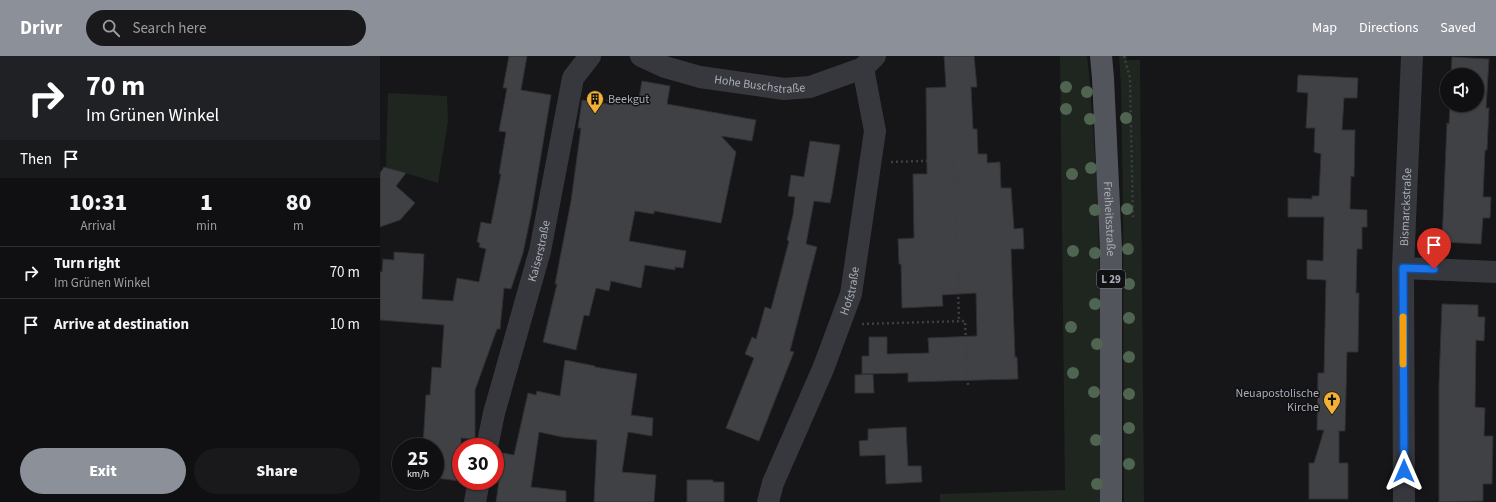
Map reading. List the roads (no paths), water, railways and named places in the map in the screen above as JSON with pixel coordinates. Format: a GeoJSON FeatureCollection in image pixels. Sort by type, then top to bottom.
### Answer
{"type":"FeatureCollection","features":[{"type":"Feature","properties":{"kind":"main road","name":"Freiheitsstraße"},"geometry":{"type":"LineString","coordinates":[[1101,56],[1104,86],[1111,248],[1111,502]]}},
{"type":"Feature","properties":{"kind":"street","name":"Kaiserstraße"},"geometry":{"type":"LineString","coordinates":[[489,438],[494,413],[540,251],[574,78],[590,56]]}},
{"type":"Feature","properties":{"kind":"street","name":"Hohe Buschstraße"},"geometry":{"type":"LineString","coordinates":[[641,56],[665,67],[700,77],[784,89],[810,87],[869,62]]}},
{"type":"Feature","properties":{"kind":"street","name":"Bismarckstraße"},"geometry":{"type":"LineString","coordinates":[[1404,502],[1403,268],[1412,56]]}},
{"type":"Feature","properties":{"kind":"street","name":"Hofstraße"},"geometry":{"type":"LineString","coordinates":[[768,502],[773,483],[823,369],[851,294],[875,131],[869,62]]}},
{"type":"Feature","properties":{"kind":"street"},"geometry":{"type":"LineString","coordinates":[[1403,268],[1496,272]]}},
{"type":"Feature","properties":{"kind":"street"},"geometry":{"type":"LineString","coordinates":[[475,502],[478,490]]}},
{"type":"Feature","properties":{"kind":"place","name":"Beekgut"},"geometry":{"type":"Point","coordinates":[595,114]}},
{"type":"Feature","properties":{"kind":"place","name":"Neuapostolische Kirche"},"geometry":{"type":"Point","coordinates":[1332,415]}}]}
